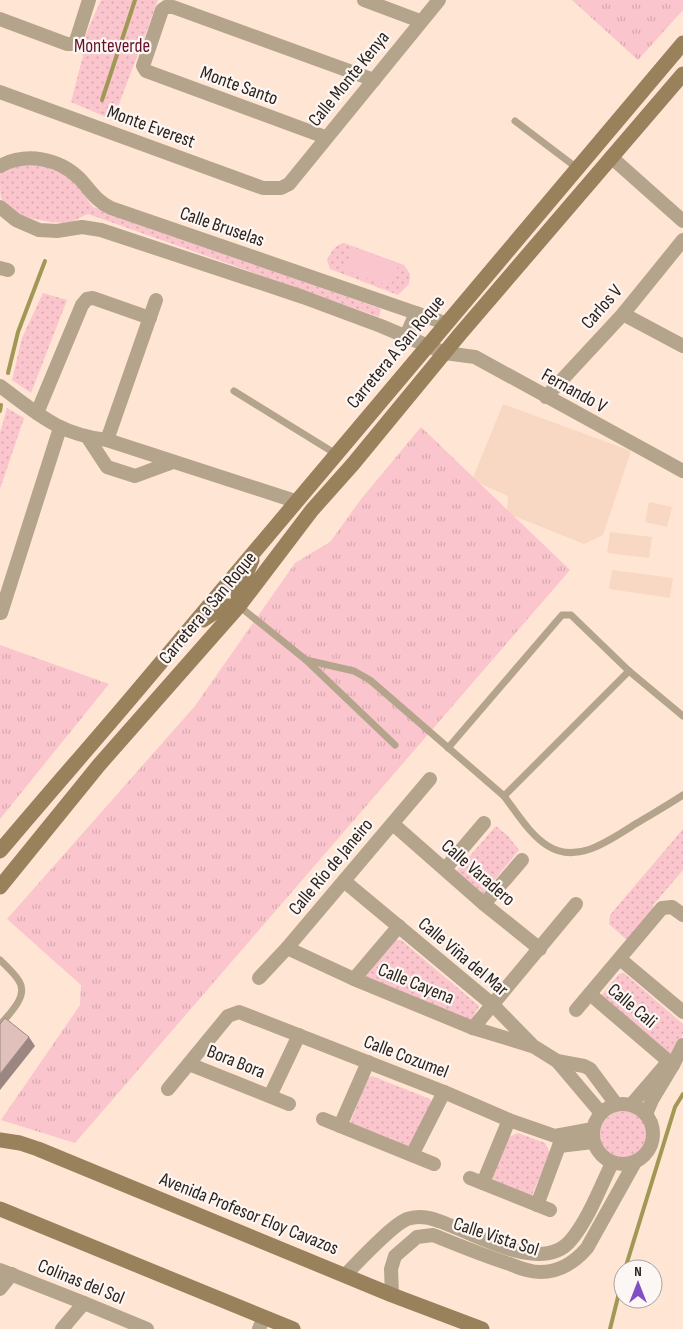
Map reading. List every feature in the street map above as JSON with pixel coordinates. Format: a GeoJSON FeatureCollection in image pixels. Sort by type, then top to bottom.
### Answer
{"type":"FeatureCollection","features":[{"type":"Feature","properties":{"kind":"main road","name":"Carretera A San Roque"},"geometry":{"type":"LineString","coordinates":[[0,851],[336,454],[426,344],[467,300],[683,43]]}},
{"type":"Feature","properties":{"kind":"main road","name":"Carretera A San Roque"},"geometry":{"type":"LineString","coordinates":[[445,353],[683,74]]}},
{"type":"Feature","properties":{"kind":"main road","name":"Carretera a San Roque"},"geometry":{"type":"LineString","coordinates":[[0,887],[99,765],[239,606],[312,510],[353,464],[445,353]]}},
{"type":"Feature","properties":{"kind":"main road"},"geometry":{"type":"LineString","coordinates":[[189,628],[224,606],[239,606],[238,593],[251,565],[252,553]]}},
{"type":"Feature","properties":{"kind":"main road","name":"Avenida Profesor Eloy Cavazos"},"geometry":{"type":"LineString","coordinates":[[1,1141],[20,1142],[38,1149],[392,1295],[482,1329]]}},
{"type":"Feature","properties":{"kind":"main road"},"geometry":{"type":"LineString","coordinates":[[0,1209],[261,1323],[288,1328]]}},
{"type":"Feature","properties":{"kind":"street"},"geometry":{"type":"LineString","coordinates":[[0,19],[67,44],[76,44],[89,0]]}},
{"type":"Feature","properties":{"kind":"street"},"geometry":{"type":"LineString","coordinates":[[364,0],[420,21]]}},
{"type":"Feature","properties":{"kind":"street","name":"Calle Monte Kenya"},"geometry":{"type":"LineString","coordinates":[[289,184],[325,137],[439,0]]}},
{"type":"Feature","properties":{"kind":"street","name":"Monte Santo"},"geometry":{"type":"LineString","coordinates":[[325,137],[146,71],[143,66],[162,10],[166,7],[173,7],[374,80]]}},
{"type":"Feature","properties":{"kind":"street","name":"Monte Everest"},"geometry":{"type":"LineString","coordinates":[[0,92],[263,188],[281,188],[289,184]]}},
{"type":"Feature","properties":{"kind":"street","name":"Calle Bruselas"},"geometry":{"type":"LineString","coordinates":[[0,166],[13,159],[20,158],[28,157],[45,160],[69,170],[79,178],[97,200],[111,208],[445,323]]}},
{"type":"Feature","properties":{"kind":"street"},"geometry":{"type":"LineString","coordinates":[[610,158],[683,221]]}},
{"type":"Feature","properties":{"kind":"street"},"geometry":{"type":"LineString","coordinates":[[0,207],[16,220],[39,230],[57,231],[82,227],[101,230],[303,297],[426,344]]}},
{"type":"Feature","properties":{"kind":"street","name":"Carlos V"},"geometry":{"type":"LineString","coordinates":[[546,397],[623,314],[683,240]]}},
{"type":"Feature","properties":{"kind":"street"},"geometry":{"type":"LineString","coordinates":[[36,413],[86,299],[93,298],[150,318]]}},
{"type":"Feature","properties":{"kind":"street"},"geometry":{"type":"LineString","coordinates":[[107,440],[156,300]]}},
{"type":"Feature","properties":{"kind":"street"},"geometry":{"type":"LineString","coordinates":[[406,336],[416,313]]}},
{"type":"Feature","properties":{"kind":"street"},"geometry":{"type":"LineString","coordinates":[[623,314],[683,346]]}},
{"type":"Feature","properties":{"kind":"street","name":"Fernando V"},"geometry":{"type":"LineString","coordinates":[[426,344],[445,353],[475,357],[683,471]]}},
{"type":"Feature","properties":{"kind":"street"},"geometry":{"type":"LineString","coordinates":[[0,386],[60,428],[88,438],[107,440],[295,502]]}},
{"type":"Feature","properties":{"kind":"street"},"geometry":{"type":"LineString","coordinates":[[1,613],[60,428]]}},
{"type":"Feature","properties":{"kind":"street"},"geometry":{"type":"LineString","coordinates":[[88,438],[107,467],[135,476],[174,462]]}},
{"type":"Feature","properties":{"kind":"street","name":"Calle Río de Janeiro"},"geometry":{"type":"LineString","coordinates":[[259,978],[287,948],[430,778]]}},
{"type":"Feature","properties":{"kind":"street"},"geometry":{"type":"LineString","coordinates":[[445,870],[484,823]]}},
{"type":"Feature","properties":{"kind":"street","name":"Calle Varadero"},"geometry":{"type":"LineString","coordinates":[[393,824],[484,904],[540,949]]}},
{"type":"Feature","properties":{"kind":"street"},"geometry":{"type":"LineString","coordinates":[[484,904],[522,860]]}},
{"type":"Feature","properties":{"kind":"street","name":"Calle Viña del Mar"},"geometry":{"type":"LineString","coordinates":[[344,881],[492,1005],[534,1046],[558,1062],[601,1113]]}},
{"type":"Feature","properties":{"kind":"street"},"geometry":{"type":"LineString","coordinates":[[473,1028],[576,904]]}},
{"type":"Feature","properties":{"kind":"street"},"geometry":{"type":"LineString","coordinates":[[576,1010],[662,908],[672,907],[679,912]]}},
{"type":"Feature","properties":{"kind":"street"},"geometry":{"type":"LineString","coordinates":[[354,979],[399,926]]}},
{"type":"Feature","properties":{"kind":"street","name":"Calle Cayena"},"geometry":{"type":"LineString","coordinates":[[287,948],[354,979],[473,1028],[534,1046]]}},
{"type":"Feature","properties":{"kind":"street","name":"Calle Cali"},"geometry":{"type":"LineString","coordinates":[[620,959],[683,1012]]}},
{"type":"Feature","properties":{"kind":"street","name":"Calle Cali"},"geometry":{"type":"LineString","coordinates":[[590,994],[676,1056]]}},
{"type":"Feature","properties":{"kind":"street","name":"Bora Bora"},"geometry":{"type":"LineString","coordinates":[[168,1089],[228,1016],[234,1012],[244,1013]]}},
{"type":"Feature","properties":{"kind":"street","name":"Calle Cozumel"},"geometry":{"type":"LineString","coordinates":[[244,1013],[444,1092],[557,1141],[593,1136]]}},
{"type":"Feature","properties":{"kind":"street","name":"Bora Bora"},"geometry":{"type":"LineString","coordinates":[[270,1096],[299,1035]]}},
{"type":"Feature","properties":{"kind":"street"},"geometry":{"type":"LineString","coordinates":[[631,1105],[676,1056]]}},
{"type":"Feature","properties":{"kind":"street"},"geometry":{"type":"LineString","coordinates":[[646,1114],[676,1056]]}},
{"type":"Feature","properties":{"kind":"street"},"geometry":{"type":"LineString","coordinates":[[340,1126],[368,1062]]}},
{"type":"Feature","properties":{"kind":"street","name":"Calle Viña del Mar"},"geometry":{"type":"LineString","coordinates":[[558,1062],[576,1064],[590,1069],[616,1104]]}},
{"type":"Feature","properties":{"kind":"street","name":"Bora Bora"},"geometry":{"type":"LineString","coordinates":[[189,1064],[289,1104]]}},
{"type":"Feature","properties":{"kind":"street"},"geometry":{"type":"LineString","coordinates":[[412,1155],[444,1092]]}},
{"type":"Feature","properties":{"kind":"street"},"geometry":{"type":"LineString","coordinates":[[616,1104],[631,1105],[646,1114],[652,1126],[652,1144],[646,1154],[636,1162],[620,1164],[612,1162],[600,1155],[593,1136],[594,1123],[601,1113],[616,1104]]}},
{"type":"Feature","properties":{"kind":"street"},"geometry":{"type":"LineString","coordinates":[[324,1120],[434,1164]]}},
{"type":"Feature","properties":{"kind":"street"},"geometry":{"type":"LineString","coordinates":[[509,1120],[477,1180],[543,1208],[557,1141]]}},
{"type":"Feature","properties":{"kind":"street","name":"Calle Vista Sol"},"geometry":{"type":"LineString","coordinates":[[345,1275],[400,1222],[416,1217],[433,1218],[500,1246],[530,1254],[549,1253],[564,1247],[580,1228],[612,1162]]}},
{"type":"Feature","properties":{"kind":"street","name":"Calle Vista Sol"},"geometry":{"type":"LineString","coordinates":[[395,1256],[412,1239],[433,1235],[495,1260],[529,1270],[540,1272],[562,1267],[575,1260],[587,1248],[636,1162]]}},
{"type":"Feature","properties":{"kind":"street"},"geometry":{"type":"LineString","coordinates":[[495,1260],[500,1246]]}},
{"type":"Feature","properties":{"kind":"street"},"geometry":{"type":"LineString","coordinates":[[373,1248],[395,1256],[391,1269],[392,1295]]}},
{"type":"Feature","properties":{"kind":"street"},"geometry":{"type":"LineString","coordinates":[[0,1289],[6,1272]]}},
{"type":"Feature","properties":{"kind":"street","name":"Colinas del Sol"},"geometry":{"type":"LineString","coordinates":[[6,1272],[147,1329]]}},
{"type":"Feature","properties":{"kind":"street"},"geometry":{"type":"LineString","coordinates":[[62,1329],[84,1303]]}},
{"type":"Feature","properties":{"kind":"lane"},"geometry":{"type":"LineString","coordinates":[[515,121],[577,168]]}},
{"type":"Feature","properties":{"kind":"lane"},"geometry":{"type":"LineString","coordinates":[[234,390],[336,454]]}},
{"type":"Feature","properties":{"kind":"lane"},"geometry":{"type":"LineString","coordinates":[[239,606],[306,660],[395,745]]}},
{"type":"Feature","properties":{"kind":"lane"},"geometry":{"type":"LineString","coordinates":[[448,748],[562,615],[571,615],[629,671],[683,716]]}},
{"type":"Feature","properties":{"kind":"lane"},"geometry":{"type":"LineString","coordinates":[[306,660],[362,674],[504,796],[541,841],[563,852],[575,852],[600,846],[683,795]]}},
{"type":"Feature","properties":{"kind":"lane"},"geometry":{"type":"LineString","coordinates":[[504,796],[629,671]]}},
{"type":"Feature","properties":{"kind":"lane"},"geometry":{"type":"LineString","coordinates":[[0,960],[19,981],[21,993],[16,1004],[0,1025]]}},
{"type":"Feature","properties":{"kind":"shaded area"},"geometry":{"type":"Polygon","coordinates":[[[503,404],[631,451],[603,535],[584,544],[507,513],[508,496],[472,480],[503,404]]]}},
{"type":"Feature","properties":{"kind":"shaded area"},"geometry":{"type":"Polygon","coordinates":[[[649,502],[672,507],[667,527],[645,522],[649,502]]]}},
{"type":"Feature","properties":{"kind":"shaded area"},"geometry":{"type":"Polygon","coordinates":[[[610,532],[652,537],[649,558],[607,553],[610,532]]]}},
{"type":"Feature","properties":{"kind":"shaded area"},"geometry":{"type":"Polygon","coordinates":[[[612,570],[673,578],[670,598],[609,589],[612,570]]]}},
{"type":"Feature","properties":{"kind":"green space","name":"Monteverde"},"geometry":{"type":"Polygon","coordinates":[[[101,0],[158,0],[113,120],[71,102],[83,56],[79,50],[101,0]]]}},
{"type":"Feature","properties":{"kind":"green space"},"geometry":{"type":"Polygon","coordinates":[[[572,0],[683,0],[683,10],[638,60],[572,0]]]}},
{"type":"Feature","properties":{"kind":"green space"},"geometry":{"type":"Polygon","coordinates":[[[38,163],[72,177],[79,184],[93,207],[381,309],[379,317],[88,214],[71,222],[63,223],[43,221],[21,215],[5,205],[1,198],[0,171],[5,167],[38,163]]]}},
{"type":"Feature","properties":{"kind":"green space"},"geometry":{"type":"Polygon","coordinates":[[[344,243],[404,265],[410,274],[409,284],[398,295],[330,269],[327,260],[336,247],[344,243]]]}},
{"type":"Feature","properties":{"kind":"green space"},"geometry":{"type":"Polygon","coordinates":[[[352,248],[399,264],[391,286],[344,270],[352,248]]]}},
{"type":"Feature","properties":{"kind":"green space"},"geometry":{"type":"Polygon","coordinates":[[[43,293],[67,300],[31,393],[12,380],[22,338],[43,293]]]}},
{"type":"Feature","properties":{"kind":"green space"},"geometry":{"type":"Polygon","coordinates":[[[7,408],[24,418],[0,489],[0,433],[7,408]]]}},
{"type":"Feature","properties":{"kind":"green space"},"geometry":{"type":"Polygon","coordinates":[[[421,427],[570,570],[75,1143],[1,1120],[80,1005],[81,985],[7,919],[195,706],[295,563],[330,542],[362,498],[421,427]]]}},
{"type":"Feature","properties":{"kind":"green space"},"geometry":{"type":"Polygon","coordinates":[[[0,645],[109,684],[0,819],[0,645]]]}},
{"type":"Feature","properties":{"kind":"green space"},"geometry":{"type":"Polygon","coordinates":[[[496,826],[508,836],[519,850],[483,894],[476,895],[453,875],[496,826]]]}},
{"type":"Feature","properties":{"kind":"green space"},"geometry":{"type":"Polygon","coordinates":[[[683,829],[683,870],[654,904],[652,912],[627,940],[609,924],[610,915],[683,829]]]}},
{"type":"Feature","properties":{"kind":"green space"},"geometry":{"type":"Polygon","coordinates":[[[395,940],[401,940],[479,1006],[472,1019],[465,1020],[364,978],[395,940]]]}},
{"type":"Feature","properties":{"kind":"green space"},"geometry":{"type":"Polygon","coordinates":[[[624,973],[683,1024],[683,1035],[671,1055],[601,996],[619,974],[624,973]]]}},
{"type":"Feature","properties":{"kind":"green space"},"geometry":{"type":"Polygon","coordinates":[[[372,1076],[430,1099],[432,1102],[413,1148],[350,1123],[367,1079],[372,1076]]]}},
{"type":"Feature","properties":{"kind":"green space"},"geometry":{"type":"Polygon","coordinates":[[[619,1111],[629,1111],[641,1118],[648,1130],[648,1140],[641,1152],[629,1159],[619,1159],[611,1155],[604,1148],[600,1140],[600,1130],[604,1122],[611,1115],[619,1111]]]}},
{"type":"Feature","properties":{"kind":"green space"},"geometry":{"type":"Polygon","coordinates":[[[518,1133],[545,1143],[550,1153],[532,1195],[529,1197],[495,1183],[493,1178],[509,1137],[518,1133]]]}},
{"type":"Feature","properties":{"kind":"building"},"geometry":{"type":"Polygon","coordinates":[[[5,1018],[29,1037],[0,1074],[0,1024],[5,1018]]]}},
{"type":"Feature","properties":{"kind":"waterway"},"geometry":{"type":"LineString","coordinates":[[102,100],[135,0]]}},
{"type":"Feature","properties":{"kind":"waterway"},"geometry":{"type":"LineString","coordinates":[[8,373],[18,332],[45,261]]}},
{"type":"Feature","properties":{"kind":"waterway"},"geometry":{"type":"LineString","coordinates":[[0,411],[1,405]]}},
{"type":"Feature","properties":{"kind":"waterway"},"geometry":{"type":"LineString","coordinates":[[628,1259],[675,1107],[683,1094]]}},
{"type":"Feature","properties":{"kind":"waterway"},"geometry":{"type":"LineString","coordinates":[[610,1329],[615,1309]]}}]}
